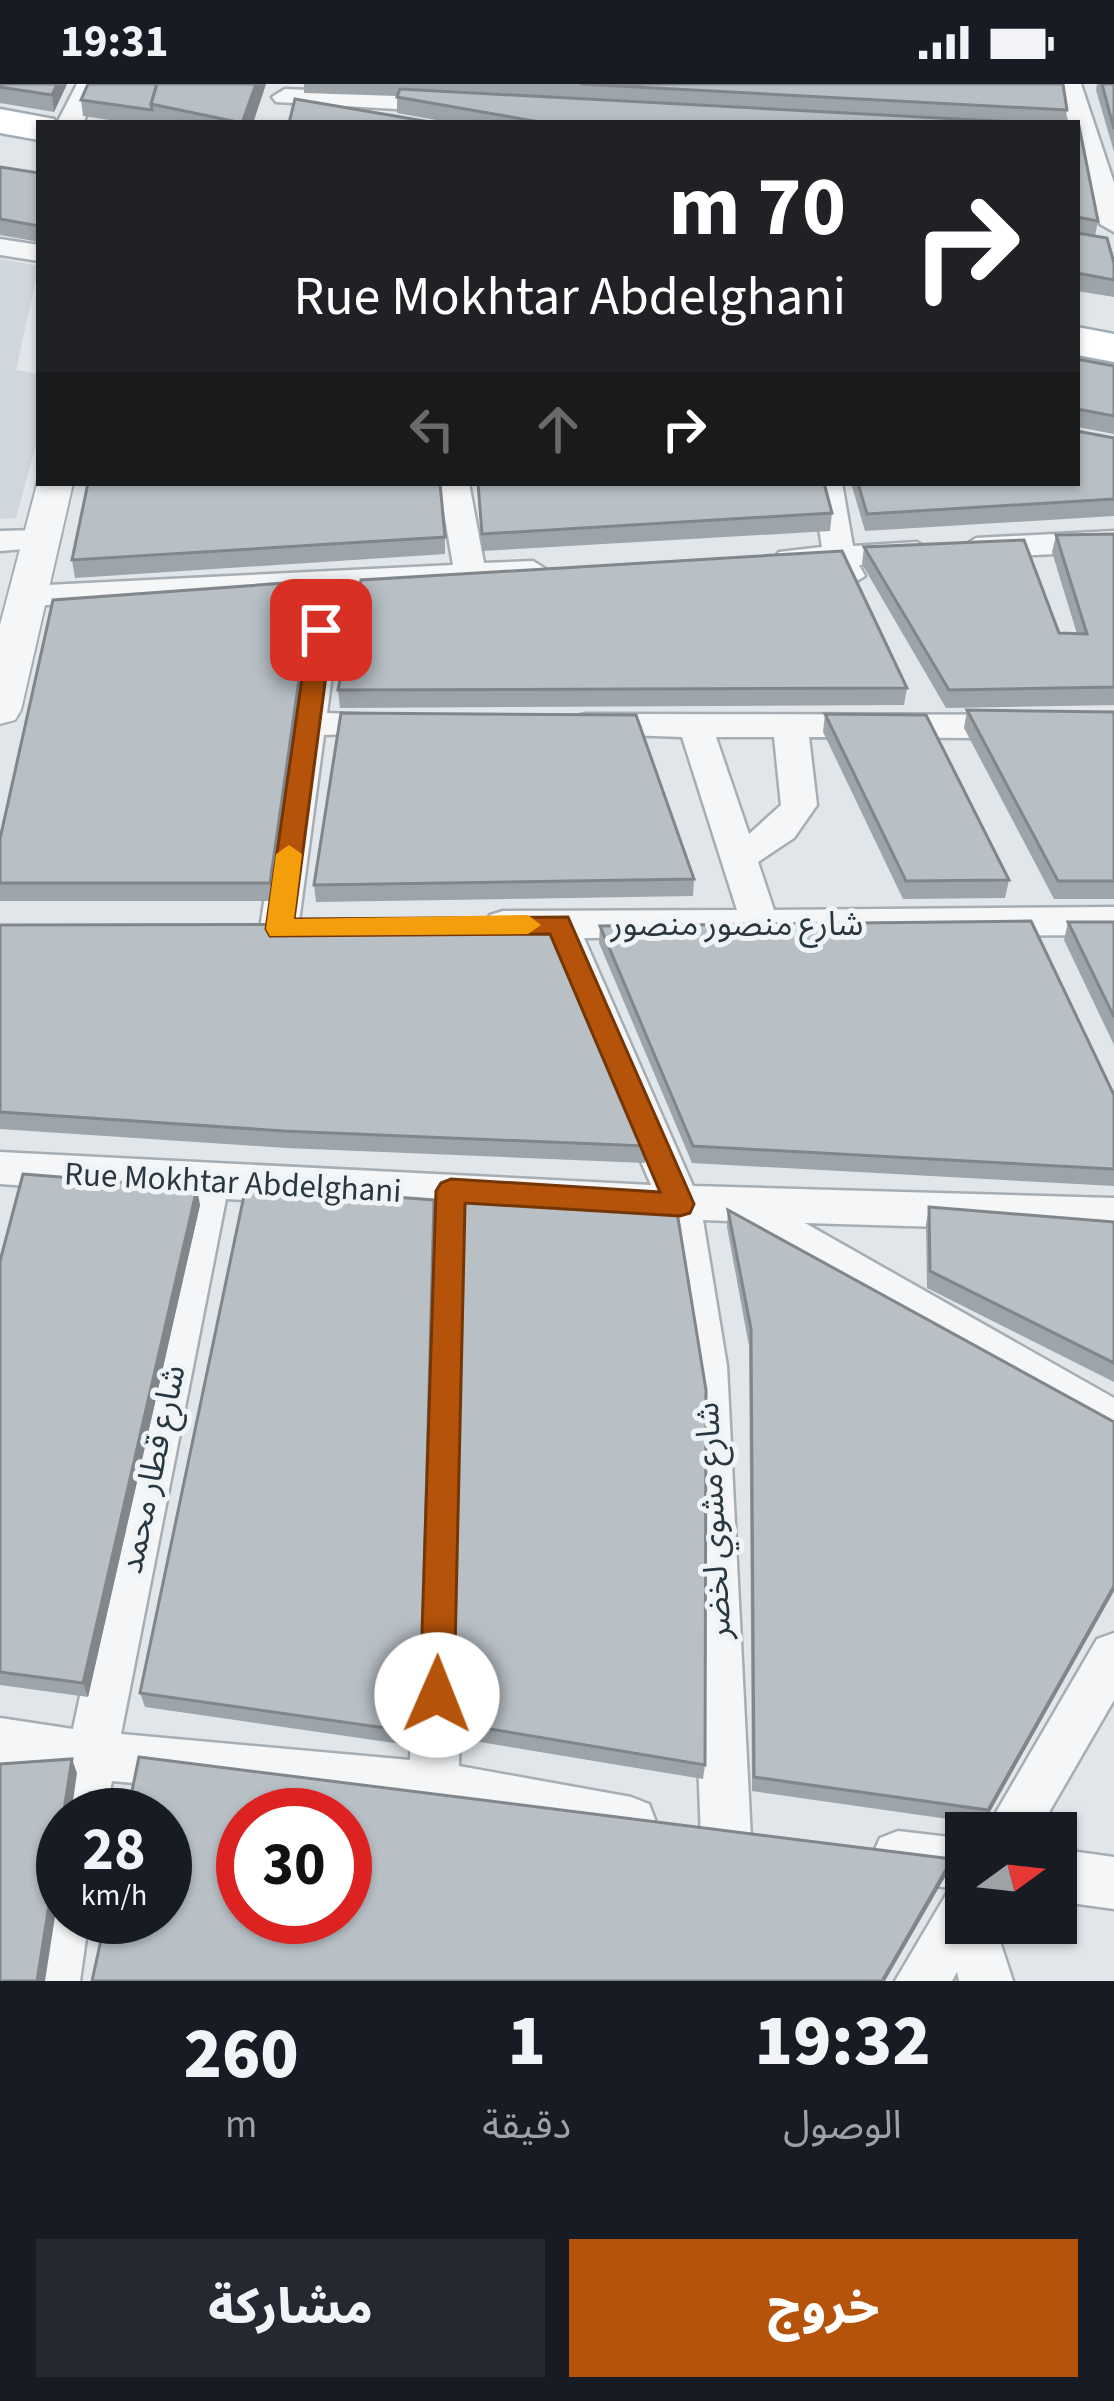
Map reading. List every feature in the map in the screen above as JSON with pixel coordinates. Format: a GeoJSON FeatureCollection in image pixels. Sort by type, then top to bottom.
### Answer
{"type":"FeatureCollection","features":[{"type":"Feature","properties":{"kind":"main road"},"geometry":{"type":"LineString","coordinates":[[0,121],[36,127]]}},
{"type":"Feature","properties":{"kind":"main road"},"geometry":{"type":"LineString","coordinates":[[0,149],[36,155]]}},
{"type":"Feature","properties":{"kind":"main road"},"geometry":{"type":"LineString","coordinates":[[1080,315],[1114,321]]}},
{"type":"Feature","properties":{"kind":"main road"},"geometry":{"type":"LineString","coordinates":[[1080,342],[1114,348]]}},
{"type":"Feature","properties":{"kind":"street"},"geometry":{"type":"LineString","coordinates":[[71,120],[89,84]]}},
{"type":"Feature","properties":{"kind":"street"},"geometry":{"type":"LineString","coordinates":[[1069,84],[1093,148],[1108,239]]}},
{"type":"Feature","properties":{"kind":"street"},"geometry":{"type":"LineString","coordinates":[[285,101],[477,105]]}},
{"type":"Feature","properties":{"kind":"street"},"geometry":{"type":"LineString","coordinates":[[338,101],[400,120]]}},
{"type":"Feature","properties":{"kind":"street"},"geometry":{"type":"LineString","coordinates":[[0,247],[36,253]]}},
{"type":"Feature","properties":{"kind":"street"},"geometry":{"type":"LineString","coordinates":[[0,710],[28,596],[19,540],[52,486]]}},
{"type":"Feature","properties":{"kind":"street"},"geometry":{"type":"LineString","coordinates":[[462,486],[470,573]]}},
{"type":"Feature","properties":{"kind":"street"},"geometry":{"type":"LineString","coordinates":[[827,486],[839,557],[860,599]]}},
{"type":"Feature","properties":{"kind":"street"},"geometry":{"type":"LineString","coordinates":[[747,561],[1114,541]]}},
{"type":"Feature","properties":{"kind":"street"},"geometry":{"type":"LineString","coordinates":[[1018,545],[1033,586]]}},
{"type":"Feature","properties":{"kind":"street"},"geometry":{"type":"LineString","coordinates":[[28,596],[562,569]]}},
{"type":"Feature","properties":{"kind":"street"},"geometry":{"type":"LineString","coordinates":[[279,929],[328,583]]}},
{"type":"Feature","properties":{"kind":"street"},"geometry":{"type":"LineString","coordinates":[[901,683],[942,765]]}},
{"type":"Feature","properties":{"kind":"street"},"geometry":{"type":"LineString","coordinates":[[307,724],[421,724]]}},
{"type":"Feature","properties":{"kind":"street"},"geometry":{"type":"LineString","coordinates":[[558,724],[1114,727]]}},
{"type":"Feature","properties":{"kind":"street"},"geometry":{"type":"LineString","coordinates":[[695,725],[760,923]]}},
{"type":"Feature","properties":{"kind":"street"},"geometry":{"type":"LineString","coordinates":[[738,856],[780,832],[798,815],[803,795],[789,725]]}},
{"type":"Feature","properties":{"kind":"street"},"geometry":{"type":"LineString","coordinates":[[1003,882],[1045,964]]}},
{"type":"Feature","properties":{"kind":"street","name":"شارع منصور منصور"},"geometry":{"type":"LineString","coordinates":[[466,926],[1114,921]]}},
{"type":"Feature","properties":{"kind":"street","name":"شارع مشوي لخضر"},"geometry":{"type":"LineString","coordinates":[[434,1786],[748,1841],[705,1366],[680,1204],[559,924]]}},
{"type":"Feature","properties":{"kind":"street"},"geometry":{"type":"LineString","coordinates":[[233,930],[326,928]]}},
{"type":"Feature","properties":{"kind":"street","name":"Rue Mokhtar Abdelghani"},"geometry":{"type":"LineString","coordinates":[[0,1168],[209,1183],[680,1204],[1114,1215]]}},
{"type":"Feature","properties":{"kind":"street","name":"شارع قطار محمد"},"geometry":{"type":"LineString","coordinates":[[84,1788],[209,1183]]}},
{"type":"Feature","properties":{"kind":"street"},"geometry":{"type":"LineString","coordinates":[[0,1742],[89,1755],[434,1786],[451,1191]]}},
{"type":"Feature","properties":{"kind":"street"},"geometry":{"type":"LineString","coordinates":[[737,1205],[1114,1421]]}},
{"type":"Feature","properties":{"kind":"street"},"geometry":{"type":"LineString","coordinates":[[1021,1812],[1114,1655]]}},
{"type":"Feature","properties":{"kind":"street"},"geometry":{"type":"LineString","coordinates":[[857,1852],[945,1894]]}},
{"type":"Feature","properties":{"kind":"street"},"geometry":{"type":"LineString","coordinates":[[1077,1878],[1114,1883]]}},
{"type":"Feature","properties":{"kind":"street"},"geometry":{"type":"LineString","coordinates":[[922,1981],[945,1941]]}},
{"type":"Feature","properties":{"kind":"street"},"geometry":{"type":"LineString","coordinates":[[53,1981],[59,1944]]}},
{"type":"Feature","properties":{"kind":"street"},"geometry":{"type":"LineString","coordinates":[[976,1944],[986,1981]]}},
{"type":"Feature","properties":{"kind":"shaded area"},"geometry":{"type":"Polygon","coordinates":[[[0,259],[36,265],[16,370],[36,373],[36,445],[16,518],[0,519],[0,259]]]}},
{"type":"Feature","properties":{"kind":"building"},"geometry":{"type":"Polygon","coordinates":[[[0,84],[57,84],[52,95],[0,84]]]}},
{"type":"Feature","properties":{"kind":"building"},"geometry":{"type":"Polygon","coordinates":[[[88,84],[157,84],[152,110],[81,100],[88,84]]]}},
{"type":"Feature","properties":{"kind":"building"},"geometry":{"type":"Polygon","coordinates":[[[157,84],[256,84],[243,120],[151,104],[157,84]]]}},
{"type":"Feature","properties":{"kind":"building"},"geometry":{"type":"Polygon","coordinates":[[[580,84],[1063,84],[1067,110],[580,84]]]}},
{"type":"Feature","properties":{"kind":"building"},"geometry":{"type":"Polygon","coordinates":[[[1102,84],[1114,84],[1114,129],[1102,84]]]}},
{"type":"Feature","properties":{"kind":"building"},"geometry":{"type":"Polygon","coordinates":[[[400,89],[977,120],[528,120],[397,97],[400,89]]]}},
{"type":"Feature","properties":{"kind":"building"},"geometry":{"type":"Polygon","coordinates":[[[295,99],[418,120],[290,120],[295,99]]]}},
{"type":"Feature","properties":{"kind":"building"},"geometry":{"type":"Polygon","coordinates":[[[1080,131],[1098,221],[1080,218],[1080,131]]]}},
{"type":"Feature","properties":{"kind":"building"},"geometry":{"type":"Polygon","coordinates":[[[0,167],[36,173],[36,225],[0,219],[0,167]]]}},
{"type":"Feature","properties":{"kind":"building"},"geometry":{"type":"Polygon","coordinates":[[[1080,234],[1107,238],[1114,280],[1080,274],[1080,234]]]}},
{"type":"Feature","properties":{"kind":"building"},"geometry":{"type":"Polygon","coordinates":[[[1080,360],[1114,366],[1114,416],[1080,410],[1080,360]]]}},
{"type":"Feature","properties":{"kind":"building"},"geometry":{"type":"Polygon","coordinates":[[[1080,432],[1114,438],[1114,499],[867,514],[859,486],[1080,486],[1080,432]]]}},
{"type":"Feature","properties":{"kind":"building"},"geometry":{"type":"Polygon","coordinates":[[[87,486],[440,486],[445,537],[72,560],[87,486]]]}},
{"type":"Feature","properties":{"kind":"building"},"geometry":{"type":"Polygon","coordinates":[[[478,486],[825,486],[832,513],[482,534],[478,486]]]}},
{"type":"Feature","properties":{"kind":"building"},"geometry":{"type":"Polygon","coordinates":[[[1114,534],[1114,687],[949,690],[864,547],[1024,540],[1059,633],[1087,634],[1056,535],[1114,534]]]}},
{"type":"Feature","properties":{"kind":"building"},"geometry":{"type":"Polygon","coordinates":[[[842,551],[907,688],[338,690],[361,580],[842,551]]]}},
{"type":"Feature","properties":{"kind":"building"},"geometry":{"type":"Polygon","coordinates":[[[313,581],[270,883],[0,883],[0,839],[53,600],[313,581]]]}},
{"type":"Feature","properties":{"kind":"building"},"geometry":{"type":"Polygon","coordinates":[[[967,710],[1114,712],[1114,881],[1058,881],[967,710]]]}},
{"type":"Feature","properties":{"kind":"building"},"geometry":{"type":"Polygon","coordinates":[[[341,713],[636,715],[694,879],[314,885],[341,713]]]}},
{"type":"Feature","properties":{"kind":"building"},"geometry":{"type":"Polygon","coordinates":[[[825,714],[926,715],[1009,880],[906,881],[825,714]]]}},
{"type":"Feature","properties":{"kind":"building"},"geometry":{"type":"Polygon","coordinates":[[[1031,921],[1114,1095],[1114,1169],[693,1146],[600,926],[1031,921]]]}},
{"type":"Feature","properties":{"kind":"building"},"geometry":{"type":"Polygon","coordinates":[[[1068,922],[1114,922],[1114,1017],[1068,922]]]}},
{"type":"Feature","properties":{"kind":"building"},"geometry":{"type":"Polygon","coordinates":[[[558,924],[645,1146],[284,1131],[0,1112],[0,925],[558,924]]]}},
{"type":"Feature","properties":{"kind":"building"},"geometry":{"type":"Polygon","coordinates":[[[23,1174],[197,1188],[83,1683],[0,1672],[0,1261],[23,1174]]]}},
{"type":"Feature","properties":{"kind":"building"},"geometry":{"type":"Polygon","coordinates":[[[246,1186],[434,1200],[420,1733],[140,1693],[246,1186]]]}},
{"type":"Feature","properties":{"kind":"building"},"geometry":{"type":"Polygon","coordinates":[[[454,1200],[677,1212],[706,1390],[705,1765],[449,1722],[454,1200]]]}},
{"type":"Feature","properties":{"kind":"building"},"geometry":{"type":"Polygon","coordinates":[[[929,1207],[1114,1222],[1114,1363],[930,1271],[929,1207]]]}},
{"type":"Feature","properties":{"kind":"building"},"geometry":{"type":"Polygon","coordinates":[[[728,1210],[1114,1422],[1114,1586],[988,1810],[754,1777],[751,1329],[728,1210]]]}},
{"type":"Feature","properties":{"kind":"building"},"geometry":{"type":"Polygon","coordinates":[[[139,1757],[945,1858],[945,1871],[882,1981],[92,1981],[100,1944],[192,1944],[192,1788],[133,1788],[139,1757]]]}},
{"type":"Feature","properties":{"kind":"building"},"geometry":{"type":"Polygon","coordinates":[[[72,1759],[67,1788],[36,1788],[36,1944],[43,1944],[37,1981],[0,1981],[0,1764],[72,1759]]]}},
{"type":"Feature","properties":{"kind":"slow traffic"},"geometry":{"type":"LineString","coordinates":[[289,854],[279,929],[528,925]]}},
{"type":"Feature","properties":{"kind":"route"},"geometry":{"type":"LineString","coordinates":[[321,630],[279,929],[559,924],[680,1204],[451,1191],[437,1695]]}}]}
